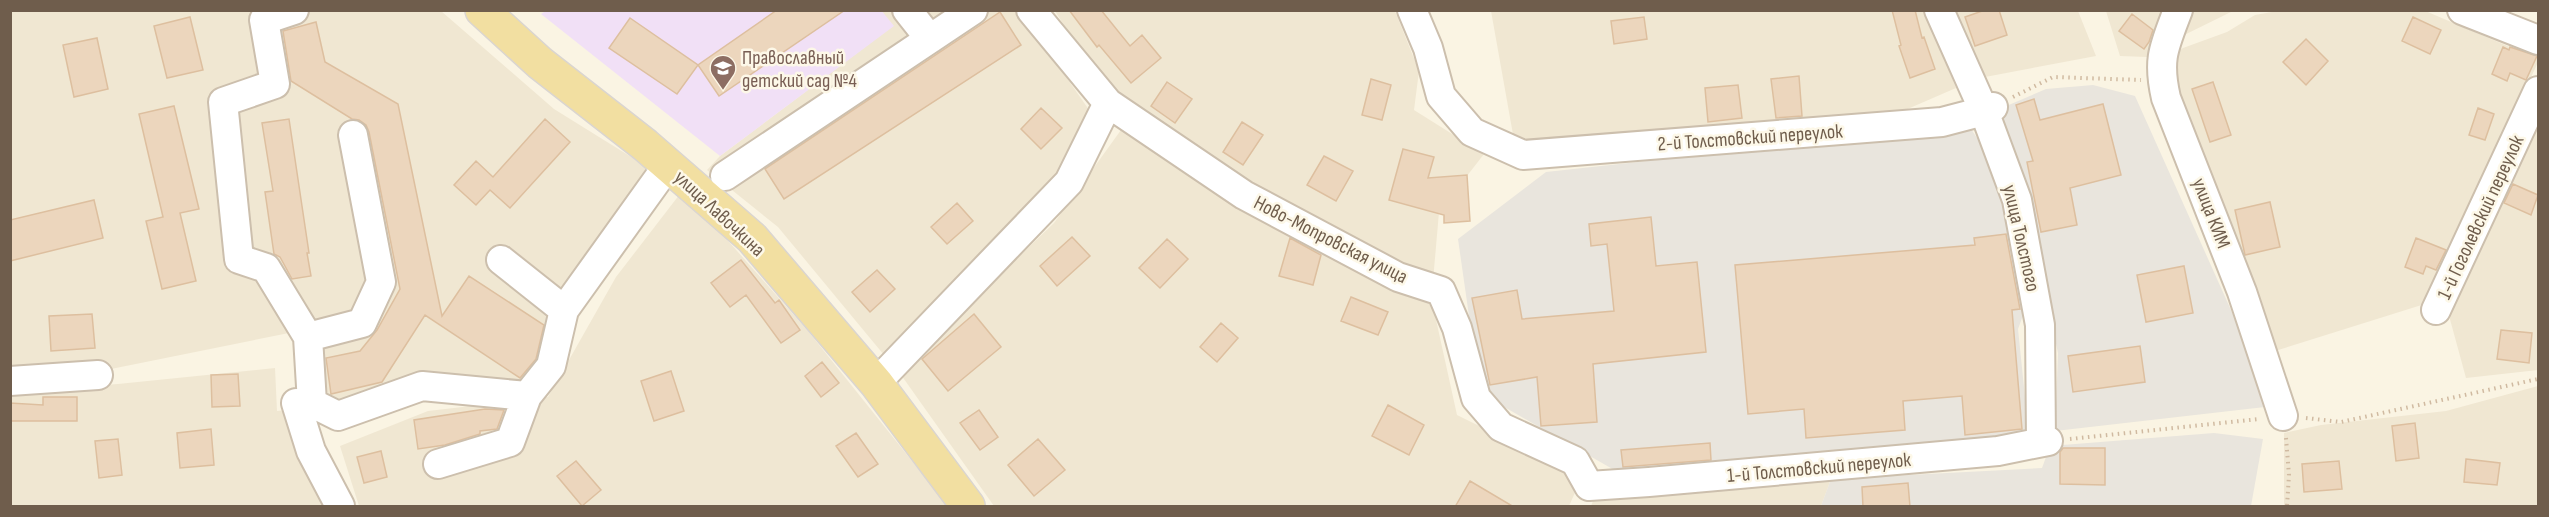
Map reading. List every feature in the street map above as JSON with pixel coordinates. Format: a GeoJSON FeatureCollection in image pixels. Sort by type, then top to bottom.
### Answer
{"type":"FeatureCollection","features":[{"type":"Feature","properties":{"kind":"main road","name":"улица Лавочкина"},"geometry":{"type":"LineString","coordinates":[[482,10],[540,63],[668,165],[752,238],[876,383],[968,507]]}},
{"type":"Feature","properties":{"kind":"street"},"geometry":{"type":"LineString","coordinates":[[294,10],[264,20],[275,84],[223,102],[239,259],[266,268],[308,337],[312,403],[338,416],[422,386],[527,396]]}},
{"type":"Feature","properties":{"kind":"street"},"geometry":{"type":"LineString","coordinates":[[907,10],[930,39]]}},
{"type":"Feature","properties":{"kind":"street"},"geometry":{"type":"LineString","coordinates":[[725,176],[973,10]]}},
{"type":"Feature","properties":{"kind":"street","name":"Ново-Мопровская улица"},"geometry":{"type":"LineString","coordinates":[[1031,10],[1108,104],[1244,195],[1398,276],[1441,291],[1457,328],[1476,398],[1501,427],[1575,461],[1583,496]]}},
{"type":"Feature","properties":{"kind":"street","name":"2-й Толстовский переулок"},"geometry":{"type":"LineString","coordinates":[[1412,10],[1428,48],[1441,96],[1472,132],[1523,155],[1942,122],[1989,109]]}},
{"type":"Feature","properties":{"kind":"street","name":"улица Толстого"},"geometry":{"type":"LineString","coordinates":[[1939,10],[1989,109],[2017,200],[2040,325],[2045,442]]}},
{"type":"Feature","properties":{"kind":"street","name":"улица КИМ"},"geometry":{"type":"LineString","coordinates":[[2178,10],[2164,48],[2160,73],[2166,98],[2242,292],[2283,416]]}},
{"type":"Feature","properties":{"kind":"street"},"geometry":{"type":"LineString","coordinates":[[2462,10],[2538,40]]}},
{"type":"Feature","properties":{"kind":"street","name":"1-й Гоголевский переулок"},"geometry":{"type":"LineString","coordinates":[[2436,310],[2538,91]]}},
{"type":"Feature","properties":{"kind":"street"},"geometry":{"type":"LineString","coordinates":[[876,383],[1069,182],[1108,104]]}},
{"type":"Feature","properties":{"kind":"street"},"geometry":{"type":"LineString","coordinates":[[308,337],[362,323],[381,282],[353,135]]}},
{"type":"Feature","properties":{"kind":"street"},"geometry":{"type":"LineString","coordinates":[[438,464],[510,442],[527,396],[551,366],[564,310],[668,165]]}},
{"type":"Feature","properties":{"kind":"street"},"geometry":{"type":"LineString","coordinates":[[501,260],[564,310]]}},
{"type":"Feature","properties":{"kind":"street"},"geometry":{"type":"LineString","coordinates":[[10,381],[98,375]]}},
{"type":"Feature","properties":{"kind":"street"},"geometry":{"type":"LineString","coordinates":[[296,403],[311,451],[340,507]]}},
{"type":"Feature","properties":{"kind":"street","name":"1-й Толстовский переулок"},"geometry":{"type":"LineString","coordinates":[[1583,496],[1998,451],[2045,442]]}},
{"type":"Feature","properties":{"kind":"path"},"geometry":{"type":"LineString","coordinates":[[1989,109],[2053,77],[2143,80],[2160,73]]}},
{"type":"Feature","properties":{"kind":"path"},"geometry":{"type":"LineString","coordinates":[[2283,416],[2289,475],[2287,507]]}},
{"type":"Feature","properties":{"kind":"shaded area","name":"Православный детский сад №4"},"geometry":{"type":"Polygon","coordinates":[[[547,10],[881,10],[894,26],[720,156],[541,14],[547,10]]]}},
{"type":"Feature","properties":{"kind":"shaded area"},"geometry":{"type":"Polygon","coordinates":[[[2283,10],[2423,10],[2538,59],[2538,62],[2428,303],[2275,351],[2175,90],[2170,56],[2183,48],[2227,32],[2255,15],[2283,10]]]}},
{"type":"Feature","properties":{"kind":"shaded area"},"geometry":{"type":"Polygon","coordinates":[[[10,11],[441,11],[554,109],[657,173],[599,263],[536,382],[332,405],[304,330],[106,370],[11,373],[10,11]]]}},
{"type":"Feature","properties":{"kind":"shaded area"},"geometry":{"type":"Polygon","coordinates":[[[881,11],[1020,11],[1094,117],[1035,218],[884,355],[778,227],[707,170],[720,156],[893,26],[881,11]]]}},
{"type":"Feature","properties":{"kind":"shaded area"},"geometry":{"type":"Polygon","coordinates":[[[1055,11],[1395,11],[1419,71],[1414,110],[1484,154],[1439,212],[1433,281],[1244,184],[1099,81],[1055,11]]]}},
{"type":"Feature","properties":{"kind":"shaded area"},"geometry":{"type":"Polygon","coordinates":[[[1491,11],[1926,11],[1956,88],[1896,114],[1714,131],[1514,140],[1491,11]]]}},
{"type":"Feature","properties":{"kind":"shaded area"},"geometry":{"type":"Polygon","coordinates":[[[1952,11],[2078,11],[2096,56],[1985,77],[1969,64],[1952,11]]]}},
{"type":"Feature","properties":{"kind":"shaded area"},"geometry":{"type":"Polygon","coordinates":[[[2106,11],[2171,11],[2147,57],[2120,56],[2106,11]]]}},
{"type":"Feature","properties":{"kind":"shaded area"},"geometry":{"type":"Polygon","coordinates":[[[2187,11],[2233,11],[2174,40],[2187,11]]]}},
{"type":"Feature","properties":{"kind":"shaded area"},"geometry":{"type":"Polygon","coordinates":[[[2093,85],[2135,96],[2248,348],[2265,407],[2055,431],[2058,353],[2016,157],[1997,110],[2046,89],[2093,85]]]}},
{"type":"Feature","properties":{"kind":"shaded area"},"geometry":{"type":"Polygon","coordinates":[[[2538,97],[2538,370],[2466,378],[2448,312],[2538,97]]]}},
{"type":"Feature","properties":{"kind":"shaded area"},"geometry":{"type":"Polygon","coordinates":[[[1969,126],[1995,165],[2029,299],[2018,329],[2029,436],[1616,471],[1480,393],[1458,239],[1546,172],[1969,126]]]}},
{"type":"Feature","properties":{"kind":"shaded area"},"geometry":{"type":"Polygon","coordinates":[[[1121,130],[1433,306],[1457,415],[1582,477],[1569,506],[994,506],[899,372],[1054,223],[1121,130]]]}},
{"type":"Feature","properties":{"kind":"shaded area"},"geometry":{"type":"Polygon","coordinates":[[[683,190],[808,331],[948,506],[359,506],[340,446],[428,411],[548,397],[616,277],[683,190]]]}},
{"type":"Feature","properties":{"kind":"shaded area"},"geometry":{"type":"Polygon","coordinates":[[[275,368],[277,411],[308,408],[342,506],[11,506],[11,392],[275,368]]]}},
{"type":"Feature","properties":{"kind":"shaded area"},"geometry":{"type":"Polygon","coordinates":[[[2538,386],[2538,506],[2284,506],[2284,433],[2321,425],[2446,411],[2538,386]]]}},
{"type":"Feature","properties":{"kind":"shaded area"},"geometry":{"type":"Polygon","coordinates":[[[2214,433],[2263,439],[2251,506],[1821,506],[1831,479],[2042,468],[2050,446],[2214,433]]]}},
{"type":"Feature","properties":{"kind":"shaded area"},"geometry":{"type":"Polygon","coordinates":[[[1831,479],[1821,506],[1591,506],[1595,496],[1831,479]]]}},
{"type":"Feature","properties":{"kind":"building"},"geometry":{"type":"Polygon","coordinates":[[[777,10],[845,10],[719,96],[698,65],[777,10]]]}},
{"type":"Feature","properties":{"kind":"building"},"geometry":{"type":"Polygon","coordinates":[[[1069,10],[1101,10],[1130,46],[1142,35],[1161,58],[1131,83],[1099,45],[1097,47],[1069,10]]]}},
{"type":"Feature","properties":{"kind":"building"},"geometry":{"type":"Polygon","coordinates":[[[1892,10],[1915,10],[1922,38],[1924,37],[1935,69],[1910,78],[1899,46],[1901,45],[1892,10]]]}},
{"type":"Feature","properties":{"kind":"building"},"geometry":{"type":"Polygon","coordinates":[[[1985,10],[1999,10],[2007,35],[1975,46],[1965,17],[1985,10]]]}},
{"type":"Feature","properties":{"kind":"building"},"geometry":{"type":"Polygon","coordinates":[[[1000,12],[1021,45],[784,199],[765,169],[1000,12]]]}},
{"type":"Feature","properties":{"kind":"building"},"geometry":{"type":"Polygon","coordinates":[[[2132,14],[2153,30],[2144,49],[2119,31],[2132,14]]]}},
{"type":"Feature","properties":{"kind":"building"},"geometry":{"type":"Polygon","coordinates":[[[190,17],[203,70],[167,78],[154,26],[190,17]]]}},
{"type":"Feature","properties":{"kind":"building"},"geometry":{"type":"Polygon","coordinates":[[[1644,17],[1647,39],[1614,44],[1611,21],[1644,17]]]}},
{"type":"Feature","properties":{"kind":"building"},"geometry":{"type":"Polygon","coordinates":[[[2413,17],[2441,30],[2430,54],[2402,41],[2413,17]]]}},
{"type":"Feature","properties":{"kind":"building"},"geometry":{"type":"Polygon","coordinates":[[[630,18],[698,65],[677,94],[609,48],[630,18]]]}},
{"type":"Feature","properties":{"kind":"building"},"geometry":{"type":"Polygon","coordinates":[[[316,22],[325,62],[398,104],[442,316],[469,276],[544,325],[536,359],[520,378],[425,315],[382,382],[331,394],[326,358],[360,351],[377,330],[400,289],[366,125],[359,120],[352,119],[291,81],[283,31],[316,22]]]}},
{"type":"Feature","properties":{"kind":"building"},"geometry":{"type":"Polygon","coordinates":[[[97,38],[108,89],[74,97],[63,45],[97,38]]]}},
{"type":"Feature","properties":{"kind":"building"},"geometry":{"type":"Polygon","coordinates":[[[2306,39],[2328,61],[2306,85],[2283,62],[2306,39]]]}},
{"type":"Feature","properties":{"kind":"building"},"geometry":{"type":"Polygon","coordinates":[[[2503,47],[2537,56],[2526,80],[2510,73],[2507,81],[2492,74],[2503,47]]]}},
{"type":"Feature","properties":{"kind":"building"},"geometry":{"type":"Polygon","coordinates":[[[1799,76],[1802,116],[1776,118],[1771,79],[1799,76]]]}},
{"type":"Feature","properties":{"kind":"building"},"geometry":{"type":"Polygon","coordinates":[[[1371,79],[1391,85],[1382,120],[1362,115],[1371,79]]]}},
{"type":"Feature","properties":{"kind":"building"},"geometry":{"type":"Polygon","coordinates":[[[1167,82],[1192,99],[1175,123],[1151,106],[1167,82]]]}},
{"type":"Feature","properties":{"kind":"building"},"geometry":{"type":"Polygon","coordinates":[[[2213,82],[2231,135],[2210,142],[2192,89],[2213,82]]]}},
{"type":"Feature","properties":{"kind":"building"},"geometry":{"type":"Polygon","coordinates":[[[1738,85],[1742,118],[1708,122],[1705,88],[1738,85]]]}},
{"type":"Feature","properties":{"kind":"building"},"geometry":{"type":"Polygon","coordinates":[[[2034,99],[2040,120],[2103,104],[2121,175],[2070,188],[2077,225],[2041,232],[2027,162],[2033,161],[2016,105],[2034,99]]]}},
{"type":"Feature","properties":{"kind":"building"},"geometry":{"type":"Polygon","coordinates":[[[174,106],[199,209],[180,213],[196,281],[162,289],[146,221],[163,217],[139,114],[174,106]]]}},
{"type":"Feature","properties":{"kind":"building"},"geometry":{"type":"Polygon","coordinates":[[[1041,108],[1062,128],[1041,149],[1021,129],[1041,108]]]}},
{"type":"Feature","properties":{"kind":"building"},"geometry":{"type":"Polygon","coordinates":[[[2478,108],[2494,114],[2485,140],[2469,135],[2478,108]]]}},
{"type":"Feature","properties":{"kind":"building"},"geometry":{"type":"Polygon","coordinates":[[[289,119],[311,276],[292,279],[280,257],[274,254],[265,192],[273,191],[262,123],[289,119]]]}},
{"type":"Feature","properties":{"kind":"building"},"geometry":{"type":"Polygon","coordinates":[[[545,119],[570,142],[510,208],[490,190],[476,205],[454,185],[476,161],[493,177],[545,119]]]}},
{"type":"Feature","properties":{"kind":"building"},"geometry":{"type":"Polygon","coordinates":[[[1242,122],[1263,135],[1243,165],[1223,152],[1242,122]]]}},
{"type":"Feature","properties":{"kind":"building"},"geometry":{"type":"Polygon","coordinates":[[[1403,149],[1434,157],[1428,178],[1467,175],[1470,221],[1444,223],[1444,215],[1389,200],[1403,149]]]}},
{"type":"Feature","properties":{"kind":"building"},"geometry":{"type":"Polygon","coordinates":[[[1324,156],[1353,171],[1336,201],[1307,185],[1324,156]]]}},
{"type":"Feature","properties":{"kind":"building"},"geometry":{"type":"Polygon","coordinates":[[[2513,184],[2538,195],[2531,215],[2504,203],[2513,184]]]}},
{"type":"Feature","properties":{"kind":"building"},"geometry":{"type":"Polygon","coordinates":[[[94,200],[103,238],[10,261],[10,220],[94,200]]]}},
{"type":"Feature","properties":{"kind":"building"},"geometry":{"type":"Polygon","coordinates":[[[2270,202],[2280,247],[2245,255],[2235,210],[2270,202]]]}},
{"type":"Feature","properties":{"kind":"building"},"geometry":{"type":"Polygon","coordinates":[[[957,203],[973,221],[947,244],[931,227],[957,203]]]}},
{"type":"Feature","properties":{"kind":"building"},"geometry":{"type":"Polygon","coordinates":[[[1651,217],[1656,266],[1697,262],[1706,352],[1593,364],[1597,422],[1541,426],[1537,377],[1490,385],[1472,298],[1517,290],[1522,319],[1614,311],[1607,244],[1591,246],[1589,224],[1651,217]]]}},
{"type":"Feature","properties":{"kind":"building"},"geometry":{"type":"Polygon","coordinates":[[[2006,234],[2020,309],[2012,310],[2022,429],[1965,435],[1962,396],[1903,401],[1905,430],[1806,438],[1804,409],[1748,414],[1735,265],[1975,245],[1974,238],[2006,234]]]}},
{"type":"Feature","properties":{"kind":"building"},"geometry":{"type":"Polygon","coordinates":[[[1072,237],[1090,256],[1057,286],[1040,266],[1072,237]]]}},
{"type":"Feature","properties":{"kind":"building"},"geometry":{"type":"Polygon","coordinates":[[[1290,238],[1321,255],[1313,285],[1279,276],[1290,238]]]}},
{"type":"Feature","properties":{"kind":"building"},"geometry":{"type":"Polygon","coordinates":[[[2416,238],[2446,250],[2436,270],[2426,266],[2423,274],[2405,267],[2416,238]]]}},
{"type":"Feature","properties":{"kind":"building"},"geometry":{"type":"Polygon","coordinates":[[[1167,239],[1188,259],[1160,288],[1139,268],[1167,239]]]}},
{"type":"Feature","properties":{"kind":"building"},"geometry":{"type":"Polygon","coordinates":[[[741,260],[775,303],[779,300],[800,330],[781,343],[746,295],[730,307],[711,283],[741,260]]]}},
{"type":"Feature","properties":{"kind":"building"},"geometry":{"type":"Polygon","coordinates":[[[2184,266],[2193,313],[2146,322],[2137,275],[2184,266]]]}},
{"type":"Feature","properties":{"kind":"building"},"geometry":{"type":"Polygon","coordinates":[[[877,270],[895,289],[870,312],[852,292],[877,270]]]}},
{"type":"Feature","properties":{"kind":"building"},"geometry":{"type":"Polygon","coordinates":[[[1351,297],[1388,312],[1378,335],[1341,321],[1351,297]]]}},
{"type":"Feature","properties":{"kind":"building"},"geometry":{"type":"Polygon","coordinates":[[[92,314],[95,348],[51,351],[49,316],[92,314]]]}},
{"type":"Feature","properties":{"kind":"building"},"geometry":{"type":"Polygon","coordinates":[[[974,314],[1001,347],[948,391],[922,359],[974,314]]]}},
{"type":"Feature","properties":{"kind":"building"},"geometry":{"type":"Polygon","coordinates":[[[1221,323],[1238,338],[1217,362],[1200,347],[1221,323]]]}},
{"type":"Feature","properties":{"kind":"building"},"geometry":{"type":"Polygon","coordinates":[[[2501,330],[2532,333],[2529,363],[2497,359],[2501,330]]]}},
{"type":"Feature","properties":{"kind":"building"},"geometry":{"type":"Polygon","coordinates":[[[2140,346],[2145,382],[2073,392],[2068,356],[2140,346]]]}},
{"type":"Feature","properties":{"kind":"building"},"geometry":{"type":"Polygon","coordinates":[[[822,362],[839,383],[821,397],[805,376],[822,362]]]}},
{"type":"Feature","properties":{"kind":"building"},"geometry":{"type":"Polygon","coordinates":[[[671,371],[684,411],[654,421],[641,381],[671,371]]]}},
{"type":"Feature","properties":{"kind":"building"},"geometry":{"type":"Polygon","coordinates":[[[238,374],[240,406],[212,407],[211,375],[238,374]]]}},
{"type":"Feature","properties":{"kind":"building"},"geometry":{"type":"Polygon","coordinates":[[[43,397],[77,397],[77,421],[10,421],[10,403],[43,405],[43,397]]]}},
{"type":"Feature","properties":{"kind":"building"},"geometry":{"type":"Polygon","coordinates":[[[1388,405],[1424,425],[1409,455],[1372,436],[1388,405]]]}},
{"type":"Feature","properties":{"kind":"building"},"geometry":{"type":"Polygon","coordinates":[[[485,409],[504,410],[497,429],[480,431],[480,434],[445,445],[418,449],[414,420],[485,409]]]}},
{"type":"Feature","properties":{"kind":"building"},"geometry":{"type":"Polygon","coordinates":[[[979,410],[998,437],[980,450],[960,423],[979,410]]]}},
{"type":"Feature","properties":{"kind":"building"},"geometry":{"type":"Polygon","coordinates":[[[2415,423],[2419,458],[2396,461],[2392,426],[2415,423]]]}},
{"type":"Feature","properties":{"kind":"building"},"geometry":{"type":"Polygon","coordinates":[[[211,429],[214,465],[180,468],[177,433],[211,429]]]}},
{"type":"Feature","properties":{"kind":"building"},"geometry":{"type":"Polygon","coordinates":[[[856,433],[878,464],[858,477],[836,446],[856,433]]]}},
{"type":"Feature","properties":{"kind":"building"},"geometry":{"type":"Polygon","coordinates":[[[118,439],[122,475],[99,478],[95,441],[118,439]]]}},
{"type":"Feature","properties":{"kind":"building"},"geometry":{"type":"Polygon","coordinates":[[[1038,439],[1065,470],[1034,496],[1008,465],[1038,439]]]}},
{"type":"Feature","properties":{"kind":"building"},"geometry":{"type":"Polygon","coordinates":[[[1710,443],[1711,460],[1623,467],[1621,450],[1710,443]]]}},
{"type":"Feature","properties":{"kind":"building"},"geometry":{"type":"Polygon","coordinates":[[[2063,448],[2105,448],[2105,485],[2060,484],[2060,452],[2063,448]]]}},
{"type":"Feature","properties":{"kind":"building"},"geometry":{"type":"Polygon","coordinates":[[[381,451],[387,477],[364,483],[357,457],[381,451]]]}},
{"type":"Feature","properties":{"kind":"building"},"geometry":{"type":"Polygon","coordinates":[[[2466,459],[2500,463],[2497,485],[2464,482],[2466,459]]]}},
{"type":"Feature","properties":{"kind":"building"},"geometry":{"type":"Polygon","coordinates":[[[576,461],[601,490],[582,506],[557,476],[576,461]]]}},
{"type":"Feature","properties":{"kind":"building"},"geometry":{"type":"Polygon","coordinates":[[[2339,461],[2342,489],[2304,492],[2302,464],[2339,461]]]}},
{"type":"Feature","properties":{"kind":"building"},"geometry":{"type":"Polygon","coordinates":[[[1470,481],[1514,507],[1455,507],[1470,481]]]}},
{"type":"Feature","properties":{"kind":"building"},"geometry":{"type":"Polygon","coordinates":[[[1908,483],[1910,507],[1863,507],[1862,487],[1908,483]]]}},
{"type":"Feature","properties":{"kind":"place","name":"Православный детский сад №4"},"geometry":{"type":"Point","coordinates":[723,91]}}]}
